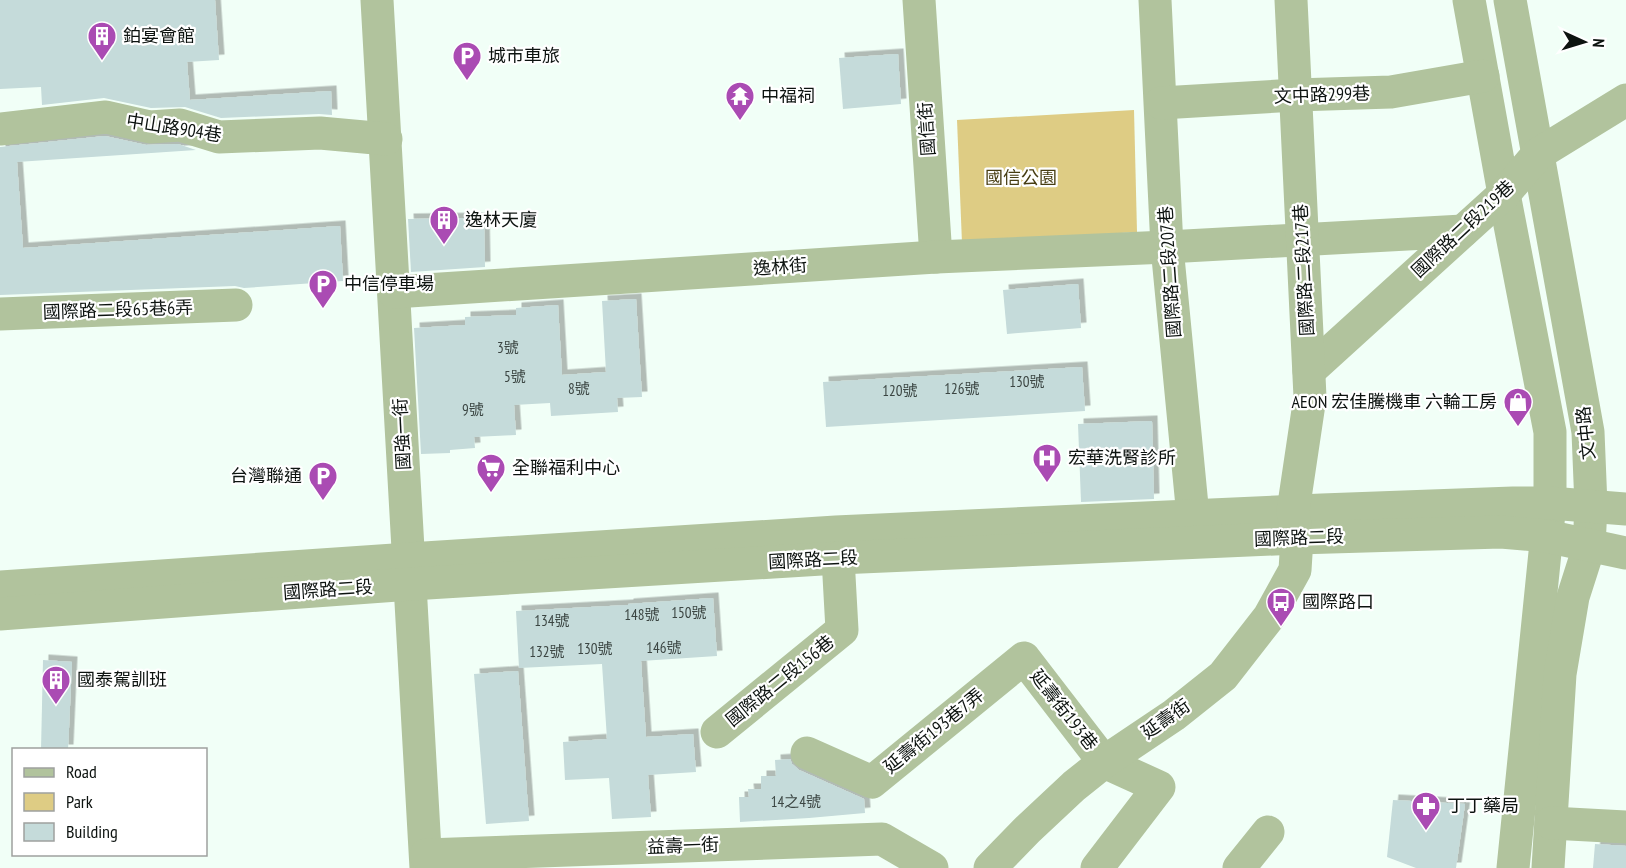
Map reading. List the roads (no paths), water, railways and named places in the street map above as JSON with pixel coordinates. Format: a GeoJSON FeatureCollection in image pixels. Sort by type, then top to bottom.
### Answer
{"type":"FeatureCollection","features":[{"type":"Feature","properties":{"kind":"street","name":"國強一街"},"geometry":{"type":"LineString","coordinates":[[377,0],[426,861]]}},
{"type":"Feature","properties":{"kind":"street","name":"國信街"},"geometry":{"type":"LineString","coordinates":[[919,0],[936,257]]}},
{"type":"Feature","properties":{"kind":"street","name":"國際路二段207巷"},"geometry":{"type":"LineString","coordinates":[[1155,0],[1167,247],[1194,530]]}},
{"type":"Feature","properties":{"kind":"street","name":"國際路二段217巷"},"geometry":{"type":"LineString","coordinates":[[1291,0],[1310,397],[1295,525]]}},
{"type":"Feature","properties":{"kind":"street","name":"文中路"},"geometry":{"type":"LineString","coordinates":[[1469,0],[1550,432],[1550,502],[1512,868]]}},
{"type":"Feature","properties":{"kind":"street","name":"文中路"},"geometry":{"type":"LineString","coordinates":[[1510,0],[1588,432],[1591,506],[1589,547],[1573,597],[1560,674],[1548,868]]}},
{"type":"Feature","properties":{"kind":"street","name":"文中路299巷"},"geometry":{"type":"LineString","coordinates":[[1161,103],[1391,92],[1483,76]]}},
{"type":"Feature","properties":{"kind":"street","name":"國際路二段219巷"},"geometry":{"type":"LineString","coordinates":[[1309,370],[1504,194],[1538,154],[1623,105]]}},
{"type":"Feature","properties":{"kind":"street","name":"中山路904巷"},"geometry":{"type":"LineString","coordinates":[[0,129],[106,117],[150,127],[180,125],[219,137],[320,133],[386,139]]}},
{"type":"Feature","properties":{"kind":"street","name":"逸林街"},"geometry":{"type":"LineString","coordinates":[[394,292],[936,257],[1463,231]]}},
{"type":"Feature","properties":{"kind":"street","name":"國際路二段65巷6弄"},"geometry":{"type":"LineString","coordinates":[[0,314],[236,305]]}},
{"type":"Feature","properties":{"kind":"street","name":"國際路二段"},"geometry":{"type":"LineString","coordinates":[[0,587],[410,571],[838,558],[1194,530],[1295,525],[1550,502],[1626,509]]}},
{"type":"Feature","properties":{"kind":"street","name":"國際路二段"},"geometry":{"type":"LineString","coordinates":[[1295,525],[1546,536],[1626,554]]}},
{"type":"Feature","properties":{"kind":"street","name":"延壽街"},"geometry":{"type":"LineString","coordinates":[[990,868],[1074,786],[1104,762],[1174,715],[1223,676],[1269,617],[1295,570],[1295,525]]}},
{"type":"Feature","properties":{"kind":"street","name":"國際路二段"},"geometry":{"type":"LineString","coordinates":[[0,614],[410,571],[836,532],[1194,530]]}},
{"type":"Feature","properties":{"kind":"street","name":"國際路二段156巷"},"geometry":{"type":"LineString","coordinates":[[717,732],[842,630],[838,558]]}},
{"type":"Feature","properties":{"kind":"street","name":"延壽街193巷"},"geometry":{"type":"LineString","coordinates":[[1024,658],[1104,762]]}},
{"type":"Feature","properties":{"kind":"street","name":"延壽街193巷7弄"},"geometry":{"type":"LineString","coordinates":[[807,753],[872,782],[1024,658]]}},
{"type":"Feature","properties":{"kind":"street"},"geometry":{"type":"LineString","coordinates":[[1097,868],[1159,787],[1104,762]]}},
{"type":"Feature","properties":{"kind":"street"},"geometry":{"type":"LineString","coordinates":[[1551,823],[1626,827]]}},
{"type":"Feature","properties":{"kind":"street"},"geometry":{"type":"LineString","coordinates":[[1239,868],[1268,832]]}},
{"type":"Feature","properties":{"kind":"street","name":"益壽一街"},"geometry":{"type":"LineString","coordinates":[[426,861],[882,839],[932,868]]}},
{"type":"Feature","properties":{"kind":"place","name":"鉑宴會館"},"geometry":{"type":"Point","coordinates":[102,62]}},
{"type":"Feature","properties":{"kind":"place","name":"城市車旅"},"geometry":{"type":"Point","coordinates":[467,82]}},
{"type":"Feature","properties":{"kind":"place","name":"中福祠"},"geometry":{"type":"Point","coordinates":[740,122]}},
{"type":"Feature","properties":{"kind":"place","name":"逸林天廈"},"geometry":{"type":"Point","coordinates":[444,246]}},
{"type":"Feature","properties":{"kind":"place","name":"中信停車場"},"geometry":{"type":"Point","coordinates":[323,310]}},
{"type":"Feature","properties":{"kind":"place","name":"AEON 宏佳騰機車 六輪工房"},"geometry":{"type":"Point","coordinates":[1518,428]}},
{"type":"Feature","properties":{"kind":"place","name":"宏華洗腎診所"},"geometry":{"type":"Point","coordinates":[1047,484]}},
{"type":"Feature","properties":{"kind":"place","name":"全聯福利中心"},"geometry":{"type":"Point","coordinates":[491,494]}},
{"type":"Feature","properties":{"kind":"place","name":"台灣聯通"},"geometry":{"type":"Point","coordinates":[323,502]}},
{"type":"Feature","properties":{"kind":"place","name":"國際路口"},"geometry":{"type":"Point","coordinates":[1281,628]}},
{"type":"Feature","properties":{"kind":"place","name":"國泰駕訓班"},"geometry":{"type":"Point","coordinates":[56,706]}},
{"type":"Feature","properties":{"kind":"place","name":"丁丁藥局"},"geometry":{"type":"Point","coordinates":[1426,832]}},
{"type":"Feature","properties":{"kind":"park label","name":"國信公園"},"geometry":{"type":"Point","coordinates":[1021,178]}}]}
